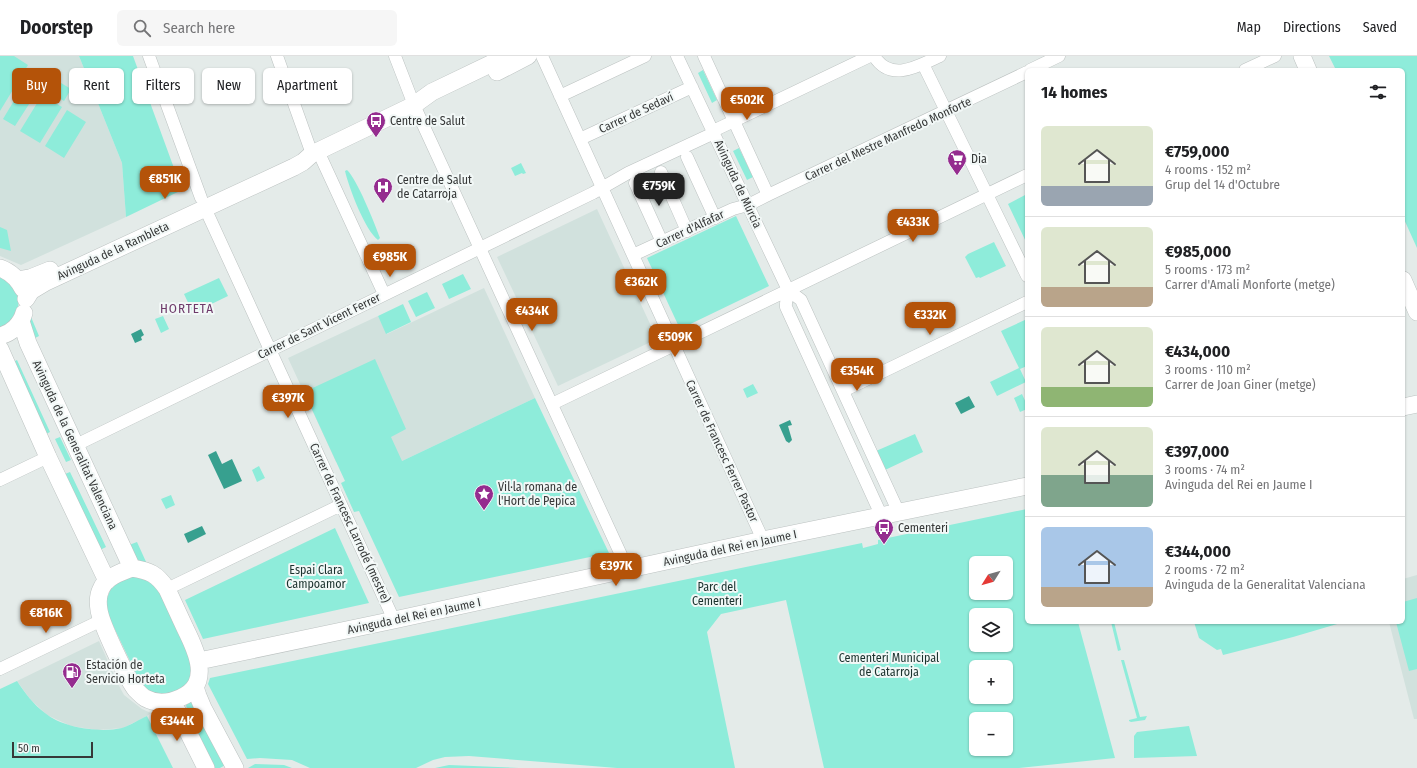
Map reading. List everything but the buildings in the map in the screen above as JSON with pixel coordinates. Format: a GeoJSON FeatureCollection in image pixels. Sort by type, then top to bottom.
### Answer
{"type":"FeatureCollection","features":[{"type":"Feature","properties":{"kind":"street","name":"Carrer de Francesc Larrodé (mestre)"},"geometry":{"type":"LineString","coordinates":[[149,56],[203,203],[394,620]]}},
{"type":"Feature","properties":{"kind":"street"},"geometry":{"type":"LineString","coordinates":[[277,56],[315,152],[384,294]]}},
{"type":"Feature","properties":{"kind":"street"},"geometry":{"type":"LineString","coordinates":[[396,56],[414,104],[628,570]]}},
{"type":"Feature","properties":{"kind":"street","name":"Avinguda de la Rambleta"},"geometry":{"type":"LineString","coordinates":[[18,280],[42,274],[203,203],[294,167],[315,152],[414,104],[432,92],[508,56]]}},
{"type":"Feature","properties":{"kind":"street","name":"Avinguda de la Rambleta"},"geometry":{"type":"LineString","coordinates":[[414,104],[425,104],[434,101],[528,56]]}},
{"type":"Feature","properties":{"kind":"street","name":"Carrer de Francesc Ferrer Pastor"},"geometry":{"type":"LineString","coordinates":[[542,56],[763,540]]}},
{"type":"Feature","properties":{"kind":"street"},"geometry":{"type":"LineString","coordinates":[[560,96],[645,56]]}},
{"type":"Feature","properties":{"kind":"street","name":"Avinguda de Múrcia"},"geometry":{"type":"LineString","coordinates":[[677,56],[788,290],[801,300],[898,513]]}},
{"type":"Feature","properties":{"kind":"street","name":"Avinguda de Múrcia"},"geometry":{"type":"LineString","coordinates":[[704,56],[768,195]]}},
{"type":"Feature","properties":{"kind":"street","name":"Carrer de Sant Vicent Ferrer"},"geometry":{"type":"LineString","coordinates":[[76,445],[602,188],[621,177],[734,121],[870,56]]}},
{"type":"Feature","properties":{"kind":"street"},"geometry":{"type":"LineString","coordinates":[[874,56],[881,64],[892,70],[902,71],[912,69],[940,56]]}},
{"type":"Feature","properties":{"kind":"street"},"geometry":{"type":"LineString","coordinates":[[1035,68],[1059,56]]}},
{"type":"Feature","properties":{"kind":"street"},"geometry":{"type":"LineString","coordinates":[[1249,68],[1275,56]]}},
{"type":"Feature","properties":{"kind":"street"},"geometry":{"type":"LineString","coordinates":[[1302,56],[1307,68]]}},
{"type":"Feature","properties":{"kind":"street"},"geometry":{"type":"LineString","coordinates":[[923,64],[1025,272]]}},
{"type":"Feature","properties":{"kind":"street","name":"Carrer del Mestre Manfredo Monforte"},"geometry":{"type":"LineString","coordinates":[[748,205],[1025,73]]}},
{"type":"Feature","properties":{"kind":"street","name":"Carrer de Sedaví"},"geometry":{"type":"LineString","coordinates":[[580,139],[692,87]]}},
{"type":"Feature","properties":{"kind":"street"},"geometry":{"type":"LineString","coordinates":[[687,157],[715,218]]}},
{"type":"Feature","properties":{"kind":"street"},"geometry":{"type":"LineString","coordinates":[[661,172],[687,231]]}},
{"type":"Feature","properties":{"kind":"street"},"geometry":{"type":"LineString","coordinates":[[552,404],[1025,175]]}},
{"type":"Feature","properties":{"kind":"street"},"geometry":{"type":"LineString","coordinates":[[635,183],[662,242]]}},
{"type":"Feature","properties":{"kind":"street","name":"Avinguda de la Rambleta"},"geometry":{"type":"LineString","coordinates":[[26,299],[31,291],[46,282],[203,203]]}},
{"type":"Feature","properties":{"kind":"street","name":"Carrer d'Alfafar"},"geometry":{"type":"LineString","coordinates":[[633,255],[733,209],[748,205]]}},
{"type":"Feature","properties":{"kind":"street"},"geometry":{"type":"LineString","coordinates":[[0,268],[9,272],[18,280],[23,288],[26,299],[26,308],[21,320],[13,330],[0,336]]}},
{"type":"Feature","properties":{"kind":"street"},"geometry":{"type":"LineString","coordinates":[[1405,285],[1417,312]]}},
{"type":"Feature","properties":{"kind":"street","name":"Avinguda de Múrcia"},"geometry":{"type":"LineString","coordinates":[[788,290],[786,308],[882,516]]}},
{"type":"Feature","properties":{"kind":"street"},"geometry":{"type":"LineString","coordinates":[[843,391],[1025,303]]}},
{"type":"Feature","properties":{"kind":"street","name":"Avinguda de la Generalitat Valenciana"},"geometry":{"type":"LineString","coordinates":[[21,320],[28,343],[132,568]]}},
{"type":"Feature","properties":{"kind":"street"},"geometry":{"type":"LineString","coordinates":[[0,349],[48,457],[107,580]]}},
{"type":"Feature","properties":{"kind":"street"},"geometry":{"type":"LineString","coordinates":[[1405,407],[1417,404]]}},
{"type":"Feature","properties":{"kind":"street"},"geometry":{"type":"LineString","coordinates":[[0,480],[48,457]]}},
{"type":"Feature","properties":{"kind":"street","name":"Avinguda del Rei en Jaume I"},"geometry":{"type":"LineString","coordinates":[[199,661],[763,540],[1025,486]]}},
{"type":"Feature","properties":{"kind":"street"},"geometry":{"type":"LineString","coordinates":[[167,589],[341,505]]}},
{"type":"Feature","properties":{"kind":"street"},"geometry":{"type":"LineString","coordinates":[[132,568],[153,573],[162,581],[196,651],[199,661],[198,677],[195,687],[189,693],[169,702],[153,701],[136,690],[128,677],[99,611],[101,589],[107,580],[118,573],[132,568]]}},
{"type":"Feature","properties":{"kind":"street"},"geometry":{"type":"LineString","coordinates":[[0,669],[102,620]]}},
{"type":"Feature","properties":{"kind":"street"},"geometry":{"type":"LineString","coordinates":[[195,687],[203,708],[235,768]]}},
{"type":"Feature","properties":{"kind":"street"},"geometry":{"type":"LineString","coordinates":[[169,702],[178,712],[206,768]]}},
{"type":"Feature","properties":{"kind":"shaded area"},"geometry":{"type":"Polygon","coordinates":[[[0,56],[79,56],[84,68],[69,68],[69,104],[98,104],[122,163],[126,217],[21,265],[0,256],[0,56]]]}},
{"type":"Feature","properties":{"kind":"shaded area"},"geometry":{"type":"Polygon","coordinates":[[[597,209],[657,339],[558,386],[497,257],[597,209]]]}},
{"type":"Feature","properties":{"kind":"shaded area"},"geometry":{"type":"Polygon","coordinates":[[[484,288],[535,398],[402,461],[336,462],[288,358],[378,316],[387,334],[484,288]]]}},
{"type":"Feature","properties":{"kind":"shaded area"},"geometry":{"type":"Polygon","coordinates":[[[141,329],[144,335],[141,337],[142,340],[135,343],[131,334],[141,329]]]}},
{"type":"Feature","properties":{"kind":"shaded area"},"geometry":{"type":"Polygon","coordinates":[[[969,396],[975,407],[961,414],[955,403],[969,396]]]}},
{"type":"Feature","properties":{"kind":"shaded area"},"geometry":{"type":"Polygon","coordinates":[[[790,420],[792,425],[788,426],[792,440],[789,443],[786,441],[779,425],[790,420]]]}},
{"type":"Feature","properties":{"kind":"shaded area"},"geometry":{"type":"Polygon","coordinates":[[[216,451],[222,464],[232,459],[242,481],[224,489],[208,455],[216,451]]]}},
{"type":"Feature","properties":{"kind":"shaded area"},"geometry":{"type":"Polygon","coordinates":[[[202,526],[206,534],[188,543],[184,534],[202,526]]]}},
{"type":"Feature","properties":{"kind":"shaded area"},"geometry":{"type":"Polygon","coordinates":[[[1417,575],[1417,719],[1414,719],[1390,624],[1405,624],[1405,578],[1417,575]]]}},
{"type":"Feature","properties":{"kind":"shaded area","name":"Estación de Servicio Horteta"},"geometry":{"type":"Polygon","coordinates":[[[99,641],[124,695],[142,709],[151,713],[147,716],[123,728],[97,730],[71,726],[47,715],[30,699],[17,681],[99,641]]]}},
{"type":"Feature","properties":{"kind":"green space"},"geometry":{"type":"Polygon","coordinates":[[[0,56],[14,56],[28,65],[26,68],[12,68],[12,91],[0,111],[0,56]]]}},
{"type":"Feature","properties":{"kind":"green space"},"geometry":{"type":"Polygon","coordinates":[[[79,56],[133,56],[137,68],[132,68],[132,104],[151,104],[182,190],[126,217],[122,163],[98,104],[124,104],[124,68],[84,68],[79,56]]]}},
{"type":"Feature","properties":{"kind":"green space"},"geometry":{"type":"Polygon","coordinates":[[[1329,56],[1417,56],[1417,248],[1405,221],[1405,68],[1335,68],[1329,56]]]}},
{"type":"Feature","properties":{"kind":"green space"},"geometry":{"type":"Polygon","coordinates":[[[703,70],[717,100],[712,103],[698,73],[703,70]]]}},
{"type":"Feature","properties":{"kind":"green space"},"geometry":{"type":"Polygon","coordinates":[[[61,83],[69,88],[69,92],[64,101],[61,99],[61,83]]]}},
{"type":"Feature","properties":{"kind":"green space"},"geometry":{"type":"Polygon","coordinates":[[[12,104],[29,104],[15,126],[3,119],[12,104]]]}},
{"type":"Feature","properties":{"kind":"green space"},"geometry":{"type":"Polygon","coordinates":[[[36,104],[57,104],[62,107],[40,143],[20,131],[36,104]]]}},
{"type":"Feature","properties":{"kind":"green space"},"geometry":{"type":"Polygon","coordinates":[[[67,110],[86,122],[64,158],[45,146],[67,110]]]}},
{"type":"Feature","properties":{"kind":"green space"},"geometry":{"type":"Polygon","coordinates":[[[739,148],[753,177],[747,180],[733,151],[739,148]]]}},
{"type":"Feature","properties":{"kind":"green space"},"geometry":{"type":"Polygon","coordinates":[[[521,163],[526,173],[515,176],[511,168],[521,163]]]}},
{"type":"Feature","properties":{"kind":"green space"},"geometry":{"type":"Polygon","coordinates":[[[347,170],[356,182],[365,202],[380,238],[378,240],[368,227],[358,208],[347,178],[345,171],[347,170]]]}},
{"type":"Feature","properties":{"kind":"green space"},"geometry":{"type":"Polygon","coordinates":[[[1025,195],[1025,240],[1008,204],[1025,195]]]}},
{"type":"Feature","properties":{"kind":"green space"},"geometry":{"type":"Polygon","coordinates":[[[736,216],[769,286],[680,329],[647,258],[736,216]]]}},
{"type":"Feature","properties":{"kind":"green space"},"geometry":{"type":"Polygon","coordinates":[[[0,227],[7,230],[11,251],[0,248],[0,227]]]}},
{"type":"Feature","properties":{"kind":"green space"},"geometry":{"type":"Polygon","coordinates":[[[994,242],[1006,266],[980,278],[976,278],[965,257],[968,254],[994,242]]]}},
{"type":"Feature","properties":{"kind":"green space"},"geometry":{"type":"Polygon","coordinates":[[[463,274],[471,289],[449,299],[442,284],[463,274]]]}},
{"type":"Feature","properties":{"kind":"green space"},"geometry":{"type":"Polygon","coordinates":[[[0,275],[4,277],[16,290],[19,299],[18,308],[9,324],[0,329],[0,275]]]}},
{"type":"Feature","properties":{"kind":"green space"},"geometry":{"type":"Polygon","coordinates":[[[219,278],[228,296],[193,313],[184,294],[219,278]]]}},
{"type":"Feature","properties":{"kind":"green space"},"geometry":{"type":"Polygon","coordinates":[[[427,292],[435,308],[416,317],[408,301],[427,292]]]}},
{"type":"Feature","properties":{"kind":"green space"},"geometry":{"type":"Polygon","coordinates":[[[403,304],[411,322],[386,334],[378,316],[403,304]]]}},
{"type":"Feature","properties":{"kind":"green space"},"geometry":{"type":"Polygon","coordinates":[[[163,316],[169,329],[161,333],[155,319],[163,316]]]}},
{"type":"Feature","properties":{"kind":"green space"},"geometry":{"type":"Polygon","coordinates":[[[31,317],[39,336],[33,339],[29,327],[31,317]]]}},
{"type":"Feature","properties":{"kind":"green space"},"geometry":{"type":"Polygon","coordinates":[[[1025,320],[1025,367],[1020,369],[1025,382],[997,396],[990,382],[1019,368],[1001,331],[1025,320]]]}},
{"type":"Feature","properties":{"kind":"green space"},"geometry":{"type":"Polygon","coordinates":[[[375,359],[406,429],[391,437],[402,461],[535,398],[609,553],[399,597],[359,511],[354,512],[341,483],[345,481],[304,392],[375,359]]]}},
{"type":"Feature","properties":{"kind":"green space"},"geometry":{"type":"Polygon","coordinates":[[[17,360],[50,432],[46,434],[13,362],[17,360]]]}},
{"type":"Feature","properties":{"kind":"green space"},"geometry":{"type":"Polygon","coordinates":[[[753,384],[758,393],[747,398],[743,389],[753,384]]]}},
{"type":"Feature","properties":{"kind":"green space"},"geometry":{"type":"Polygon","coordinates":[[[1022,394],[1025,401],[1025,410],[1020,412],[1014,398],[1022,394]]]}},
{"type":"Feature","properties":{"kind":"green space"},"geometry":{"type":"Polygon","coordinates":[[[915,434],[923,452],[885,470],[876,451],[915,434]]]}},
{"type":"Feature","properties":{"kind":"green space"},"geometry":{"type":"Polygon","coordinates":[[[60,437],[71,460],[66,462],[55,439],[60,437]]]}},
{"type":"Feature","properties":{"kind":"green space"},"geometry":{"type":"Polygon","coordinates":[[[259,466],[265,478],[257,482],[252,470],[259,466]]]}},
{"type":"Feature","properties":{"kind":"green space"},"geometry":{"type":"Polygon","coordinates":[[[70,472],[106,547],[100,550],[65,474],[70,472]]]}},
{"type":"Feature","properties":{"kind":"green space"},"geometry":{"type":"Polygon","coordinates":[[[171,495],[175,505],[166,509],[161,499],[171,495]]]}},
{"type":"Feature","properties":{"kind":"green space"},"geometry":{"type":"Polygon","coordinates":[[[1025,509],[1025,624],[1079,624],[1115,758],[1019,768],[824,768],[786,600],[721,614],[707,632],[735,768],[617,768],[469,756],[445,757],[433,760],[416,768],[310,768],[292,760],[260,758],[247,759],[208,684],[210,678],[862,543],[863,548],[878,544],[878,540],[1025,509]]]}},
{"type":"Feature","properties":{"kind":"green space","name":"Espai Clara Campoamor"},"geometry":{"type":"Polygon","coordinates":[[[335,528],[369,603],[203,639],[185,600],[335,528]]]}},
{"type":"Feature","properties":{"kind":"green space"},"geometry":{"type":"Polygon","coordinates":[[[137,542],[147,564],[137,560],[129,545],[137,542]]]}},
{"type":"Feature","properties":{"kind":"green space"},"geometry":{"type":"Polygon","coordinates":[[[139,575],[156,585],[193,664],[188,684],[172,695],[154,693],[143,686],[108,615],[106,601],[111,588],[124,577],[139,575]]]}},
{"type":"Feature","properties":{"kind":"green space"},"geometry":{"type":"Polygon","coordinates":[[[1417,598],[1417,669],[1409,671],[1397,624],[1405,624],[1405,601],[1417,598]]]}},
{"type":"Feature","properties":{"kind":"green space"},"geometry":{"type":"Polygon","coordinates":[[[1111,624],[1114,624],[1121,650],[1118,651],[1111,624]]]}},
{"type":"Feature","properties":{"kind":"green space"},"geometry":{"type":"Polygon","coordinates":[[[1195,624],[1337,624],[1223,655],[1221,649],[1217,650],[1199,638],[1195,624]]]}},
{"type":"Feature","properties":{"kind":"green space"},"geometry":{"type":"Polygon","coordinates":[[[1121,660],[1124,660],[1140,717],[1147,716],[1145,720],[1129,721],[1137,718],[1121,660]]]}},
{"type":"Feature","properties":{"kind":"green space"},"geometry":{"type":"Polygon","coordinates":[[[17,681],[41,710],[53,718],[71,726],[103,730],[122,728],[147,716],[173,768],[0,768],[0,689],[17,681]]]}},
{"type":"Feature","properties":{"kind":"green space"},"geometry":{"type":"Polygon","coordinates":[[[190,702],[198,708],[188,713],[186,705],[190,702]]]}},
{"type":"Feature","properties":{"kind":"green space"},"geometry":{"type":"Polygon","coordinates":[[[203,719],[227,764],[220,768],[213,768],[192,724],[203,719]]]}},
{"type":"Feature","properties":{"kind":"green space"},"geometry":{"type":"Polygon","coordinates":[[[1189,726],[1197,756],[1134,758],[1134,736],[1137,732],[1189,726]]]}},
{"type":"Feature","properties":{"kind":"green space"},"geometry":{"type":"Polygon","coordinates":[[[255,764],[284,765],[292,768],[248,768],[255,764]]]}},
{"type":"Feature","properties":{"kind":"green space"},"geometry":{"type":"Polygon","coordinates":[[[449,765],[519,768],[435,768],[449,765]]]}},
{"type":"Feature","properties":{"kind":"place","name":"Centre de Salut"},"geometry":{"type":"Point","coordinates":[376,138]}},
{"type":"Feature","properties":{"kind":"place","name":"Dia"},"geometry":{"type":"Point","coordinates":[957,176]}},
{"type":"Feature","properties":{"kind":"place","name":"Centre de Salut de Catarroja"},"geometry":{"type":"Point","coordinates":[383,204]}},
{"type":"Feature","properties":{"kind":"place","name":"Vil·la romana de l'Hort de Pepica"},"geometry":{"type":"Point","coordinates":[484,511]}},
{"type":"Feature","properties":{"kind":"place","name":"Cementeri"},"geometry":{"type":"Point","coordinates":[884,545]}},
{"type":"Feature","properties":{"kind":"place","name":"Estación de Servicio Horteta"},"geometry":{"type":"Point","coordinates":[72,689]}},
{"type":"Feature","properties":{"kind":"district","name":"HORTETA"},"geometry":{"type":"Point","coordinates":[187,308]}},
{"type":"Feature","properties":{"kind":"park label","name":"Parc del Cementeri"},"geometry":{"type":"Point","coordinates":[717,594]}},
{"type":"Feature","properties":{"kind":"park label","name":"Cementeri Municipal de Catarroja"},"geometry":{"type":"Point","coordinates":[889,665]}}]}
